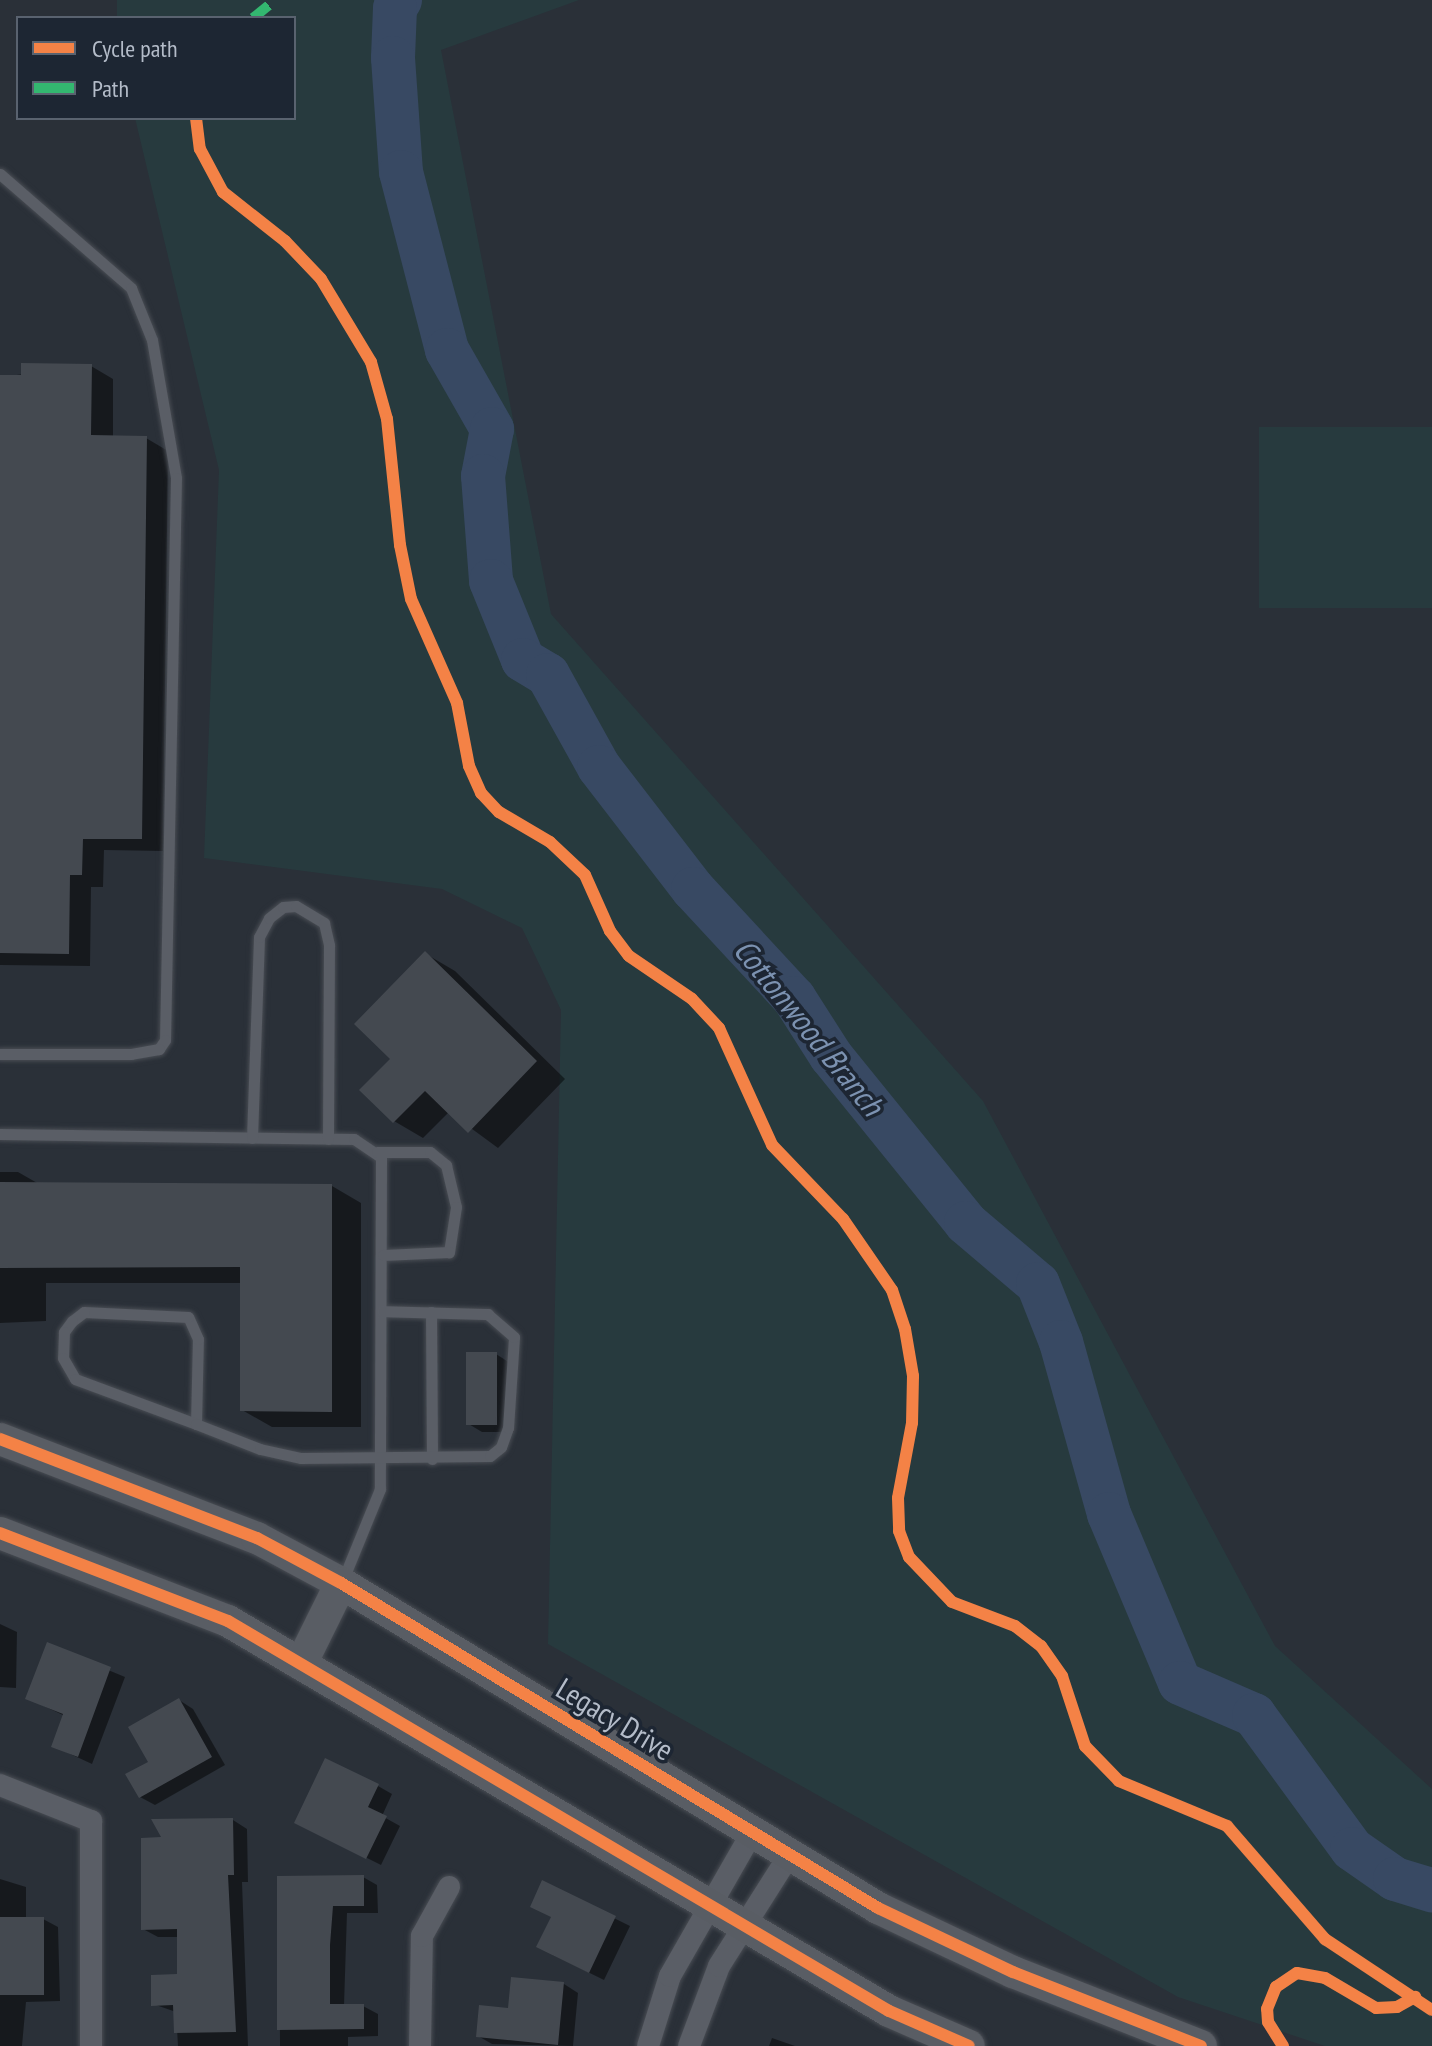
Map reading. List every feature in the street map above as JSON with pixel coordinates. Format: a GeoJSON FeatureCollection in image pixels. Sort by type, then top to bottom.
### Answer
{"type":"FeatureCollection","features":[{"type":"Feature","properties":{"kind":"main road","name":"Legacy Drive"},"geometry":{"type":"LineString","coordinates":[[0,1439],[257,1538],[341,1583],[752,1833],[944,1942],[1201,2046]]}},
{"type":"Feature","properties":{"kind":"main road"},"geometry":{"type":"LineString","coordinates":[[0,1533],[228,1621],[711,1903],[889,2011],[969,2046]]}},
{"type":"Feature","properties":{"kind":"main road"},"geometry":{"type":"LineString","coordinates":[[301,1664],[341,1583]]}},
{"type":"Feature","properties":{"kind":"street"},"geometry":{"type":"LineString","coordinates":[[0,1785],[91,1821],[91,2046]]}},
{"type":"Feature","properties":{"kind":"street"},"geometry":{"type":"LineString","coordinates":[[648,2046],[670,1976],[752,1833]]}},
{"type":"Feature","properties":{"kind":"street"},"geometry":{"type":"LineString","coordinates":[[689,2046],[705,1997],[745,1924],[790,1854]]}},
{"type":"Feature","properties":{"kind":"street"},"geometry":{"type":"LineString","coordinates":[[420,2046],[422,1936],[449,1887]]}},
{"type":"Feature","properties":{"kind":"lane"},"geometry":{"type":"LineString","coordinates":[[0,174],[131,288],[152,340],[176,478],[165,1040],[159,1049],[131,1054],[0,1054]]}},
{"type":"Feature","properties":{"kind":"lane"},"geometry":{"type":"LineString","coordinates":[[252,1138],[259,937],[269,918],[283,907],[296,906],[324,923],[329,945],[328,1139]]}},
{"type":"Feature","properties":{"kind":"lane"},"geometry":{"type":"LineString","coordinates":[[0,1134],[328,1139],[364,1141],[377,1152],[384,1165],[380,1458],[375,1509],[341,1583]]}},
{"type":"Feature","properties":{"kind":"lane"},"geometry":{"type":"LineString","coordinates":[[377,1152],[430,1152],[446,1165],[456,1207],[449,1252],[383,1255]]}},
{"type":"Feature","properties":{"kind":"lane"},"geometry":{"type":"LineString","coordinates":[[196,1424],[198,1339],[188,1317],[84,1312],[72,1321],[64,1332],[63,1358],[75,1379],[196,1424],[287,1456],[475,1459],[501,1447],[508,1428],[514,1337],[488,1314],[382,1311]]}},
{"type":"Feature","properties":{"kind":"lane"},"geometry":{"type":"LineString","coordinates":[[431,1312],[432,1459]]}},
{"type":"Feature","properties":{"kind":"green space"},"geometry":{"type":"Polygon","coordinates":[[[117,0],[579,0],[441,50],[551,614],[983,1101],[1275,1646],[1432,1789],[1432,2046],[1325,2046],[1178,1997],[548,1644],[561,1010],[522,928],[442,889],[204,858],[219,470],[135,120],[296,120],[296,16],[117,16],[117,0]]]}},
{"type":"Feature","properties":{"kind":"green space"},"geometry":{"type":"Polygon","coordinates":[[[1259,427],[1432,427],[1432,608],[1259,608],[1259,427]]]}},
{"type":"Feature","properties":{"kind":"building"},"geometry":{"type":"Polygon","coordinates":[[[21,363],[92,364],[91,435],[147,436],[142,839],[83,839],[82,875],[70,875],[69,954],[0,953],[0,375],[21,375],[21,363]]]}},
{"type":"Feature","properties":{"kind":"building"},"geometry":{"type":"Polygon","coordinates":[[[425,951],[537,1061],[468,1133],[425,1091],[393,1123],[359,1090],[390,1059],[354,1024],[425,951]]]}},
{"type":"Feature","properties":{"kind":"building"},"geometry":{"type":"Polygon","coordinates":[[[0,1182],[332,1184],[332,1412],[240,1411],[240,1267],[0,1268],[0,1182]]]}},
{"type":"Feature","properties":{"kind":"building"},"geometry":{"type":"Polygon","coordinates":[[[466,1352],[497,1352],[497,1425],[466,1425],[466,1352]]]}},
{"type":"Feature","properties":{"kind":"building"},"geometry":{"type":"Polygon","coordinates":[[[47,1642],[111,1667],[78,1757],[51,1747],[63,1714],[25,1699],[47,1642]]]}},
{"type":"Feature","properties":{"kind":"building"},"geometry":{"type":"Polygon","coordinates":[[[179,1698],[212,1757],[139,1798],[125,1774],[148,1762],[128,1727],[179,1698]]]}},
{"type":"Feature","properties":{"kind":"building"},"geometry":{"type":"Polygon","coordinates":[[[325,1758],[379,1784],[368,1807],[387,1816],[366,1859],[294,1823],[325,1758]]]}},
{"type":"Feature","properties":{"kind":"building"},"geometry":{"type":"Polygon","coordinates":[[[233,1818],[234,1875],[228,1875],[236,2032],[174,2033],[173,2005],[151,2006],[151,1975],[177,1974],[177,1929],[141,1930],[141,1838],[161,1837],[151,1819],[233,1818]]]}},
{"type":"Feature","properties":{"kind":"building"},"geometry":{"type":"Polygon","coordinates":[[[364,1875],[364,1906],[333,1906],[330,2004],[364,2004],[364,2029],[277,2030],[277,1876],[364,1875]]]}},
{"type":"Feature","properties":{"kind":"building"},"geometry":{"type":"Polygon","coordinates":[[[542,1880],[616,1916],[589,1973],[536,1947],[551,1917],[530,1907],[542,1880]]]}},
{"type":"Feature","properties":{"kind":"building"},"geometry":{"type":"Polygon","coordinates":[[[0,1917],[44,1917],[44,1995],[0,1995],[0,1917]]]}},
{"type":"Feature","properties":{"kind":"building"},"geometry":{"type":"Polygon","coordinates":[[[511,1977],[564,1982],[558,2045],[476,2037],[479,2005],[508,2008],[511,1977]]]}},
{"type":"Feature","properties":{"kind":"waterway","name":"Cottonwood Branch"},"geometry":{"type":"LineString","coordinates":[[400,0],[395,8],[393,58],[401,172],[447,350],[492,429],[483,476],[491,581],[523,660],[548,675],[599,767],[693,889],[794,998],[831,1056],[966,1223],[1038,1284],[1061,1342],[1109,1514],[1180,1683],[1254,1715],[1352,1849],[1395,1879],[1432,1890]]}},
{"type":"Feature","properties":{"kind":"marked path"},"geometry":{"type":"LineString","coordinates":[[255,16],[275,0]]}},
{"type":"Feature","properties":{"kind":"cycle path"},"geometry":{"type":"LineString","coordinates":[[196,120],[200,149],[223,192],[285,241],[321,279],[371,362],[387,419],[400,545],[411,599],[457,703],[469,766],[481,793],[499,812],[550,842],[585,875],[610,931],[629,956],[692,999],[719,1028],[772,1145],[843,1219],[892,1290],[905,1329],[913,1376],[912,1423],[898,1498],[899,1531],[909,1557],[952,1602],[1015,1626],[1041,1646],[1062,1676],[1085,1746],[1119,1781],[1227,1826],[1325,1939],[1432,2010]]}},
{"type":"Feature","properties":{"kind":"cycle path"},"geometry":{"type":"LineString","coordinates":[[0,1439],[257,1538],[341,1583],[878,1908],[1013,1972],[1201,2046]]}},
{"type":"Feature","properties":{"kind":"cycle path"},"geometry":{"type":"LineString","coordinates":[[0,1533],[228,1621],[889,2011],[969,2046]]}},
{"type":"Feature","properties":{"kind":"cycle path"},"geometry":{"type":"LineString","coordinates":[[1283,2046],[1268,2022],[1267,2009],[1276,1987],[1297,1973],[1325,1978],[1376,2008],[1397,2007],[1415,1997]]}}]}
